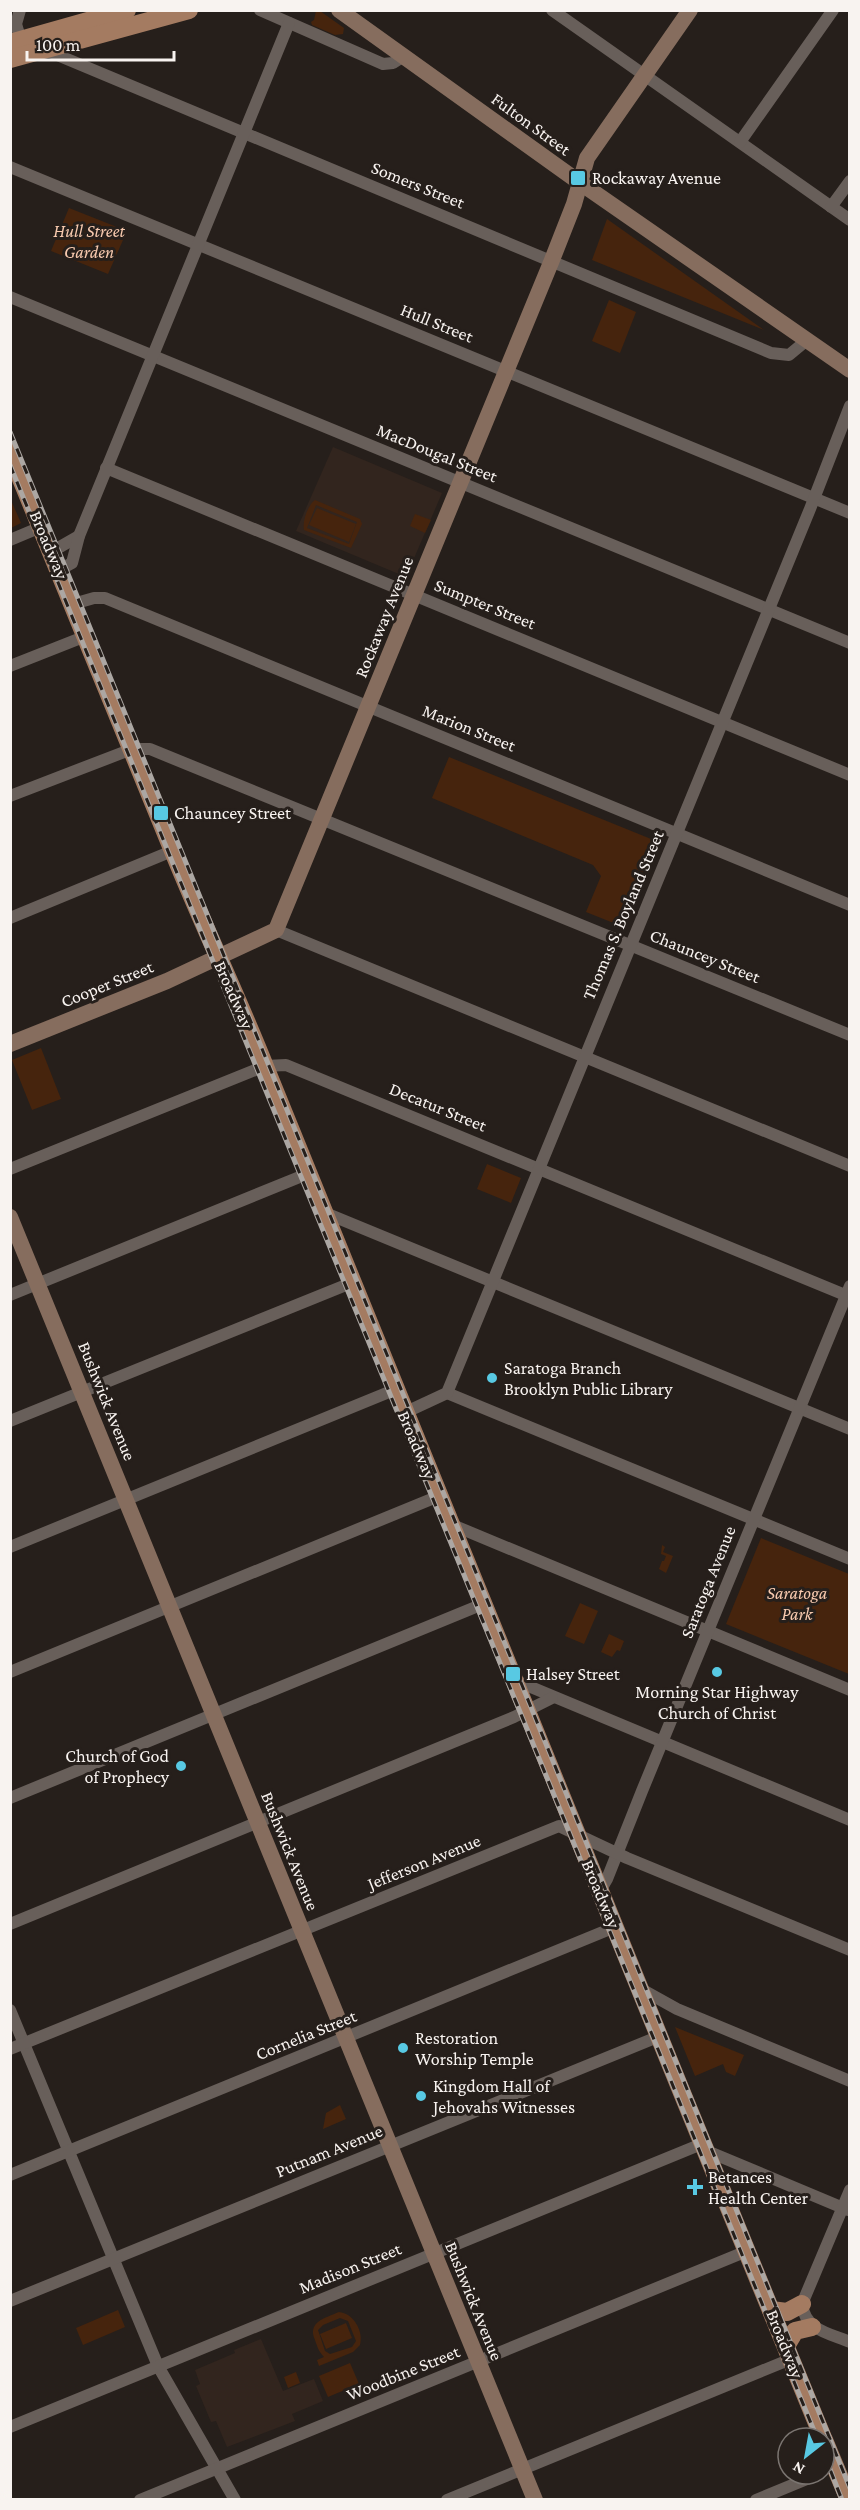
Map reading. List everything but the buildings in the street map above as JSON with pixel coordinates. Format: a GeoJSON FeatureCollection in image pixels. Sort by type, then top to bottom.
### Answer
{"type":"FeatureCollection","features":[{"type":"Feature","properties":{"kind":"main road"},"geometry":{"type":"LineString","coordinates":[[14,40],[127,10]]}},
{"type":"Feature","properties":{"kind":"main road"},"geometry":{"type":"LineString","coordinates":[[10,58],[189,10]]}},
{"type":"Feature","properties":{"kind":"main road","name":"Fulton Street"},"geometry":{"type":"LineString","coordinates":[[339,10],[579,182],[849,370]]}},
{"type":"Feature","properties":{"kind":"main road","name":"Rockaway Avenue"},"geometry":{"type":"LineString","coordinates":[[276,930],[552,260],[574,204],[587,158],[690,10]]}},
{"type":"Feature","properties":{"kind":"main road","name":"Broadway"},"geometry":{"type":"LineString","coordinates":[[10,452],[172,851],[265,1066],[394,1390],[819,2426]]}},
{"type":"Feature","properties":{"kind":"main road"},"geometry":{"type":"LineString","coordinates":[[218,958],[276,930]]}},
{"type":"Feature","properties":{"kind":"main road","name":"Cooper Street"},"geometry":{"type":"LineString","coordinates":[[10,1044],[218,958]]}},
{"type":"Feature","properties":{"kind":"main road","name":"Bushwick Avenue"},"geometry":{"type":"LineString","coordinates":[[10,1217],[535,2499]]}},
{"type":"Feature","properties":{"kind":"main road"},"geometry":{"type":"LineString","coordinates":[[771,2310],[787,2312],[802,2304]]}},
{"type":"Feature","properties":{"kind":"main road"},"geometry":{"type":"LineString","coordinates":[[788,2352],[795,2331],[812,2327]]}},
{"type":"Feature","properties":{"kind":"main road","name":"Broadway"},"geometry":{"type":"LineString","coordinates":[[837,2474],[849,2499]]}},
{"type":"Feature","properties":{"kind":"street"},"geometry":{"type":"LineString","coordinates":[[14,40],[20,10]]}},
{"type":"Feature","properties":{"kind":"street"},"geometry":{"type":"LineString","coordinates":[[260,10],[383,63],[393,63],[404,56]]}},
{"type":"Feature","properties":{"kind":"street"},"geometry":{"type":"LineString","coordinates":[[552,10],[849,220]]}},
{"type":"Feature","properties":{"kind":"street"},"geometry":{"type":"LineString","coordinates":[[740,142],[833,10]]}},
{"type":"Feature","properties":{"kind":"street"},"geometry":{"type":"LineString","coordinates":[[59,570],[72,563],[79,536],[106,468],[289,23]]}},
{"type":"Feature","properties":{"kind":"street","name":"Somers Street"},"geometry":{"type":"LineString","coordinates":[[14,40],[45,50],[777,355],[795,353],[807,340]]}},
{"type":"Feature","properties":{"kind":"street","name":"Hull Street"},"geometry":{"type":"LineString","coordinates":[[10,167],[849,513]]}},
{"type":"Feature","properties":{"kind":"street"},"geometry":{"type":"LineString","coordinates":[[831,207],[849,181]]}},
{"type":"Feature","properties":{"kind":"street","name":"MacDougal Street"},"geometry":{"type":"LineString","coordinates":[[10,297],[849,643]]}},
{"type":"Feature","properties":{"kind":"street","name":"Thomas S. Boyland Street"},"geometry":{"type":"LineString","coordinates":[[447,1393],[491,1281],[814,499],[849,406]]}},
{"type":"Feature","properties":{"kind":"street","name":"Sumpter Street"},"geometry":{"type":"LineString","coordinates":[[106,468],[849,775]]}},
{"type":"Feature","properties":{"kind":"street"},"geometry":{"type":"LineString","coordinates":[[10,540],[41,527]]}},
{"type":"Feature","properties":{"kind":"street"},"geometry":{"type":"LineString","coordinates":[[51,552],[79,536]]}},
{"type":"Feature","properties":{"kind":"street","name":"Marion Street"},"geometry":{"type":"LineString","coordinates":[[73,604],[87,599],[105,598],[849,905]]}},
{"type":"Feature","properties":{"kind":"street"},"geometry":{"type":"LineString","coordinates":[[10,666],[86,636]]}},
{"type":"Feature","properties":{"kind":"street","name":"Chauncey Street"},"geometry":{"type":"LineString","coordinates":[[10,796],[132,749],[150,749],[849,1035]]}},
{"type":"Feature","properties":{"kind":"street"},"geometry":{"type":"LineString","coordinates":[[10,918],[172,851]]}},
{"type":"Feature","properties":{"kind":"street"},"geometry":{"type":"LineString","coordinates":[[276,930],[849,1166]]}},
{"type":"Feature","properties":{"kind":"street","name":"Decatur Street"},"geometry":{"type":"LineString","coordinates":[[10,1169],[265,1066],[286,1065],[848,1293]]}},
{"type":"Feature","properties":{"kind":"street"},"geometry":{"type":"LineString","coordinates":[[10,1295],[307,1174]]}},
{"type":"Feature","properties":{"kind":"street"},"geometry":{"type":"LineString","coordinates":[[323,1212],[849,1429]]}},
{"type":"Feature","properties":{"kind":"street"},"geometry":{"type":"LineString","coordinates":[[10,1421],[351,1283]]}},
{"type":"Feature","properties":{"kind":"street","name":"Saratoga Avenue"},"geometry":{"type":"LineString","coordinates":[[600,1891],[618,1854],[848,1293]]}},
{"type":"Feature","properties":{"kind":"street"},"geometry":{"type":"LineString","coordinates":[[10,1547],[394,1390]]}},
{"type":"Feature","properties":{"kind":"street"},"geometry":{"type":"LineString","coordinates":[[404,1413],[447,1393],[849,1559]]}},
{"type":"Feature","properties":{"kind":"street"},"geometry":{"type":"LineString","coordinates":[[10,1672],[439,1496]]}},
{"type":"Feature","properties":{"kind":"street"},"geometry":{"type":"LineString","coordinates":[[450,1524],[849,1689]]}},
{"type":"Feature","properties":{"kind":"street"},"geometry":{"type":"LineString","coordinates":[[10,1798],[483,1604]]}},
{"type":"Feature","properties":{"kind":"street"},"geometry":{"type":"LineString","coordinates":[[514,1680],[552,1698],[849,1820]]}},
{"type":"Feature","properties":{"kind":"street"},"geometry":{"type":"LineString","coordinates":[[10,1924],[258,1823],[552,1698]]}},
{"type":"Feature","properties":{"kind":"street","name":"Jefferson Avenue"},"geometry":{"type":"LineString","coordinates":[[10,2049],[560,1826],[618,1854],[849,1950]]}},
{"type":"Feature","properties":{"kind":"street","name":"Cornelia Street"},"geometry":{"type":"LineString","coordinates":[[10,2175],[615,1927]]}},
{"type":"Feature","properties":{"kind":"street"},"geometry":{"type":"LineString","coordinates":[[641,1989],[677,2009],[849,2081]]}},
{"type":"Feature","properties":{"kind":"street","name":"Putnam Avenue"},"geometry":{"type":"LineString","coordinates":[[10,2301],[390,2146],[657,2028],[677,2009]]}},
{"type":"Feature","properties":{"kind":"street"},"geometry":{"type":"LineString","coordinates":[[10,2010],[158,2366],[235,2499]]}},
{"type":"Feature","properties":{"kind":"street"},"geometry":{"type":"LineString","coordinates":[[706,2147],[744,2166],[846,2209]]}},
{"type":"Feature","properties":{"kind":"street","name":"Madison Street"},"geometry":{"type":"LineString","coordinates":[[10,2427],[434,2254],[706,2147]]}},
{"type":"Feature","properties":{"kind":"street"},"geometry":{"type":"LineString","coordinates":[[718,2177],[744,2166]]}},
{"type":"Feature","properties":{"kind":"street"},"geometry":{"type":"LineString","coordinates":[[849,2190],[846,2209],[802,2304],[806,2320],[812,2327],[849,2342]]}},
{"type":"Feature","properties":{"kind":"street","name":"Woodbine Street"},"geometry":{"type":"LineString","coordinates":[[140,2499],[747,2251]]}},
{"type":"Feature","properties":{"kind":"street"},"geometry":{"type":"LineString","coordinates":[[447,2499],[522,2469],[788,2352]]}},
{"type":"Feature","properties":{"kind":"street"},"geometry":{"type":"LineString","coordinates":[[756,2499],[789,2486]]}},
{"type":"Feature","properties":{"kind":"shaded area"},"geometry":{"type":"Polygon","coordinates":[[[333,447],[442,493],[406,577],[296,531],[333,447]]]}},
{"type":"Feature","properties":{"kind":"shaded area"},"geometry":{"type":"Polygon","coordinates":[[[261,2339],[283,2391],[314,2379],[323,2401],[292,2414],[295,2421],[227,2447],[216,2421],[211,2422],[196,2386],[200,2384],[195,2370],[261,2339]]]}},
{"type":"Feature","properties":{"kind":"green space"},"geometry":{"type":"Polygon","coordinates":[[[316,11],[320,11],[344,28],[343,34],[335,35],[312,25],[316,11]]]}},
{"type":"Feature","properties":{"kind":"green space","name":"Hull Street Garden"},"geometry":{"type":"Polygon","coordinates":[[[69,208],[127,231],[108,274],[51,251],[69,208]]]}},
{"type":"Feature","properties":{"kind":"green space"},"geometry":{"type":"Polygon","coordinates":[[[607,219],[764,330],[592,260],[607,219]]]}},
{"type":"Feature","properties":{"kind":"green space"},"geometry":{"type":"Polygon","coordinates":[[[609,300],[636,312],[620,353],[592,341],[609,300]]]}},
{"type":"Feature","properties":{"kind":"green space"},"geometry":{"type":"Polygon","coordinates":[[[10,498],[21,523],[11,528],[10,528],[10,498]]]}},
{"type":"Feature","properties":{"kind":"green space"},"geometry":{"type":"Polygon","coordinates":[[[315,500],[360,519],[362,524],[351,548],[304,530],[305,518],[315,500]],[[316,505],[307,528],[349,544],[357,522],[316,505]]]}},
{"type":"Feature","properties":{"kind":"green space"},"geometry":{"type":"Polygon","coordinates":[[[317,508],[356,524],[349,542],[309,525],[317,508]]]}},
{"type":"Feature","properties":{"kind":"green space"},"geometry":{"type":"Polygon","coordinates":[[[415,514],[431,520],[425,533],[410,526],[415,514]]]}},
{"type":"Feature","properties":{"kind":"green space"},"geometry":{"type":"Polygon","coordinates":[[[449,757],[656,841],[621,926],[586,912],[601,876],[593,865],[432,798],[449,757]]]}},
{"type":"Feature","properties":{"kind":"green space"},"geometry":{"type":"Polygon","coordinates":[[[41,1048],[61,1099],[32,1110],[12,1060],[41,1048]]]}},
{"type":"Feature","properties":{"kind":"green space"},"geometry":{"type":"Polygon","coordinates":[[[487,1164],[521,1178],[511,1203],[477,1189],[487,1164]]]}},
{"type":"Feature","properties":{"kind":"green space","name":"Saratoga Park"},"geometry":{"type":"Polygon","coordinates":[[[761,1538],[849,1574],[849,1674],[726,1624],[761,1538]]]}},
{"type":"Feature","properties":{"kind":"green space"},"geometry":{"type":"Polygon","coordinates":[[[662,1545],[665,1547],[663,1552],[673,1556],[666,1573],[659,1569],[666,1556],[661,1554],[662,1545]]]}},
{"type":"Feature","properties":{"kind":"green space"},"geometry":{"type":"Polygon","coordinates":[[[580,1603],[598,1611],[584,1644],[565,1636],[580,1603]]]}},
{"type":"Feature","properties":{"kind":"green space"},"geometry":{"type":"Polygon","coordinates":[[[609,1634],[624,1641],[620,1651],[617,1650],[612,1657],[601,1652],[609,1634]]]}},
{"type":"Feature","properties":{"kind":"green space"},"geometry":{"type":"Polygon","coordinates":[[[675,2027],[744,2055],[735,2076],[726,2072],[723,2064],[695,2076],[675,2027]]]}},
{"type":"Feature","properties":{"kind":"green space"},"geometry":{"type":"Polygon","coordinates":[[[340,2105],[346,2119],[323,2129],[326,2113],[340,2105]]]}},
{"type":"Feature","properties":{"kind":"green space"},"geometry":{"type":"Polygon","coordinates":[[[118,2310],[125,2327],[83,2345],[76,2328],[118,2310]]]}},
{"type":"Feature","properties":{"kind":"green space"},"geometry":{"type":"Polygon","coordinates":[[[339,2312],[353,2319],[359,2329],[360,2345],[353,2352],[319,2366],[317,2360],[324,2357],[319,2351],[313,2329],[323,2319],[339,2312]],[[340,2318],[323,2325],[318,2330],[325,2351],[330,2354],[352,2347],[356,2341],[348,2321],[340,2318]]]}},
{"type":"Feature","properties":{"kind":"green space"},"geometry":{"type":"Polygon","coordinates":[[[346,2323],[352,2338],[326,2349],[320,2334],[346,2323]]]}},
{"type":"Feature","properties":{"kind":"green space"},"geometry":{"type":"Polygon","coordinates":[[[350,2363],[359,2384],[328,2397],[319,2376],[350,2363]]]}},
{"type":"Feature","properties":{"kind":"green space"},"geometry":{"type":"Polygon","coordinates":[[[296,2372],[300,2383],[288,2388],[284,2377],[296,2372]]]}},
{"type":"Feature","properties":{"kind":"railway"},"geometry":{"type":"LineString","coordinates":[[10,432],[850,2488]]}},
{"type":"Feature","properties":{"kind":"railway"},"geometry":{"type":"LineString","coordinates":[[10,465],[812,2426]]}},
{"type":"Feature","properties":{"kind":"railway"},"geometry":{"type":"LineString","coordinates":[[836,2485],[842,2500]]}},
{"type":"Feature","properties":{"kind":"place","name":"Rockaway Avenue"},"geometry":{"type":"Point","coordinates":[578,178]}},
{"type":"Feature","properties":{"kind":"place","name":"Chauncey Street"},"geometry":{"type":"Point","coordinates":[161,813]}},
{"type":"Feature","properties":{"kind":"place","name":"Saratoga Branch Brooklyn Public Library"},"geometry":{"type":"Point","coordinates":[492,1378]}},
{"type":"Feature","properties":{"kind":"place","name":"Morning Star Highway Church of Christ"},"geometry":{"type":"Point","coordinates":[717,1672]}},
{"type":"Feature","properties":{"kind":"place","name":"Halsey Street"},"geometry":{"type":"Point","coordinates":[513,1674]}},
{"type":"Feature","properties":{"kind":"place","name":"Church of God of Prophecy"},"geometry":{"type":"Point","coordinates":[181,1766]}},
{"type":"Feature","properties":{"kind":"place","name":"Restoration Worship Temple"},"geometry":{"type":"Point","coordinates":[403,2048]}},
{"type":"Feature","properties":{"kind":"place","name":"Kingdom Hall of Jehovahs Witnesses"},"geometry":{"type":"Point","coordinates":[421,2096]}},
{"type":"Feature","properties":{"kind":"place","name":"Betances Health Center"},"geometry":{"type":"Point","coordinates":[695,2187]}}]}
